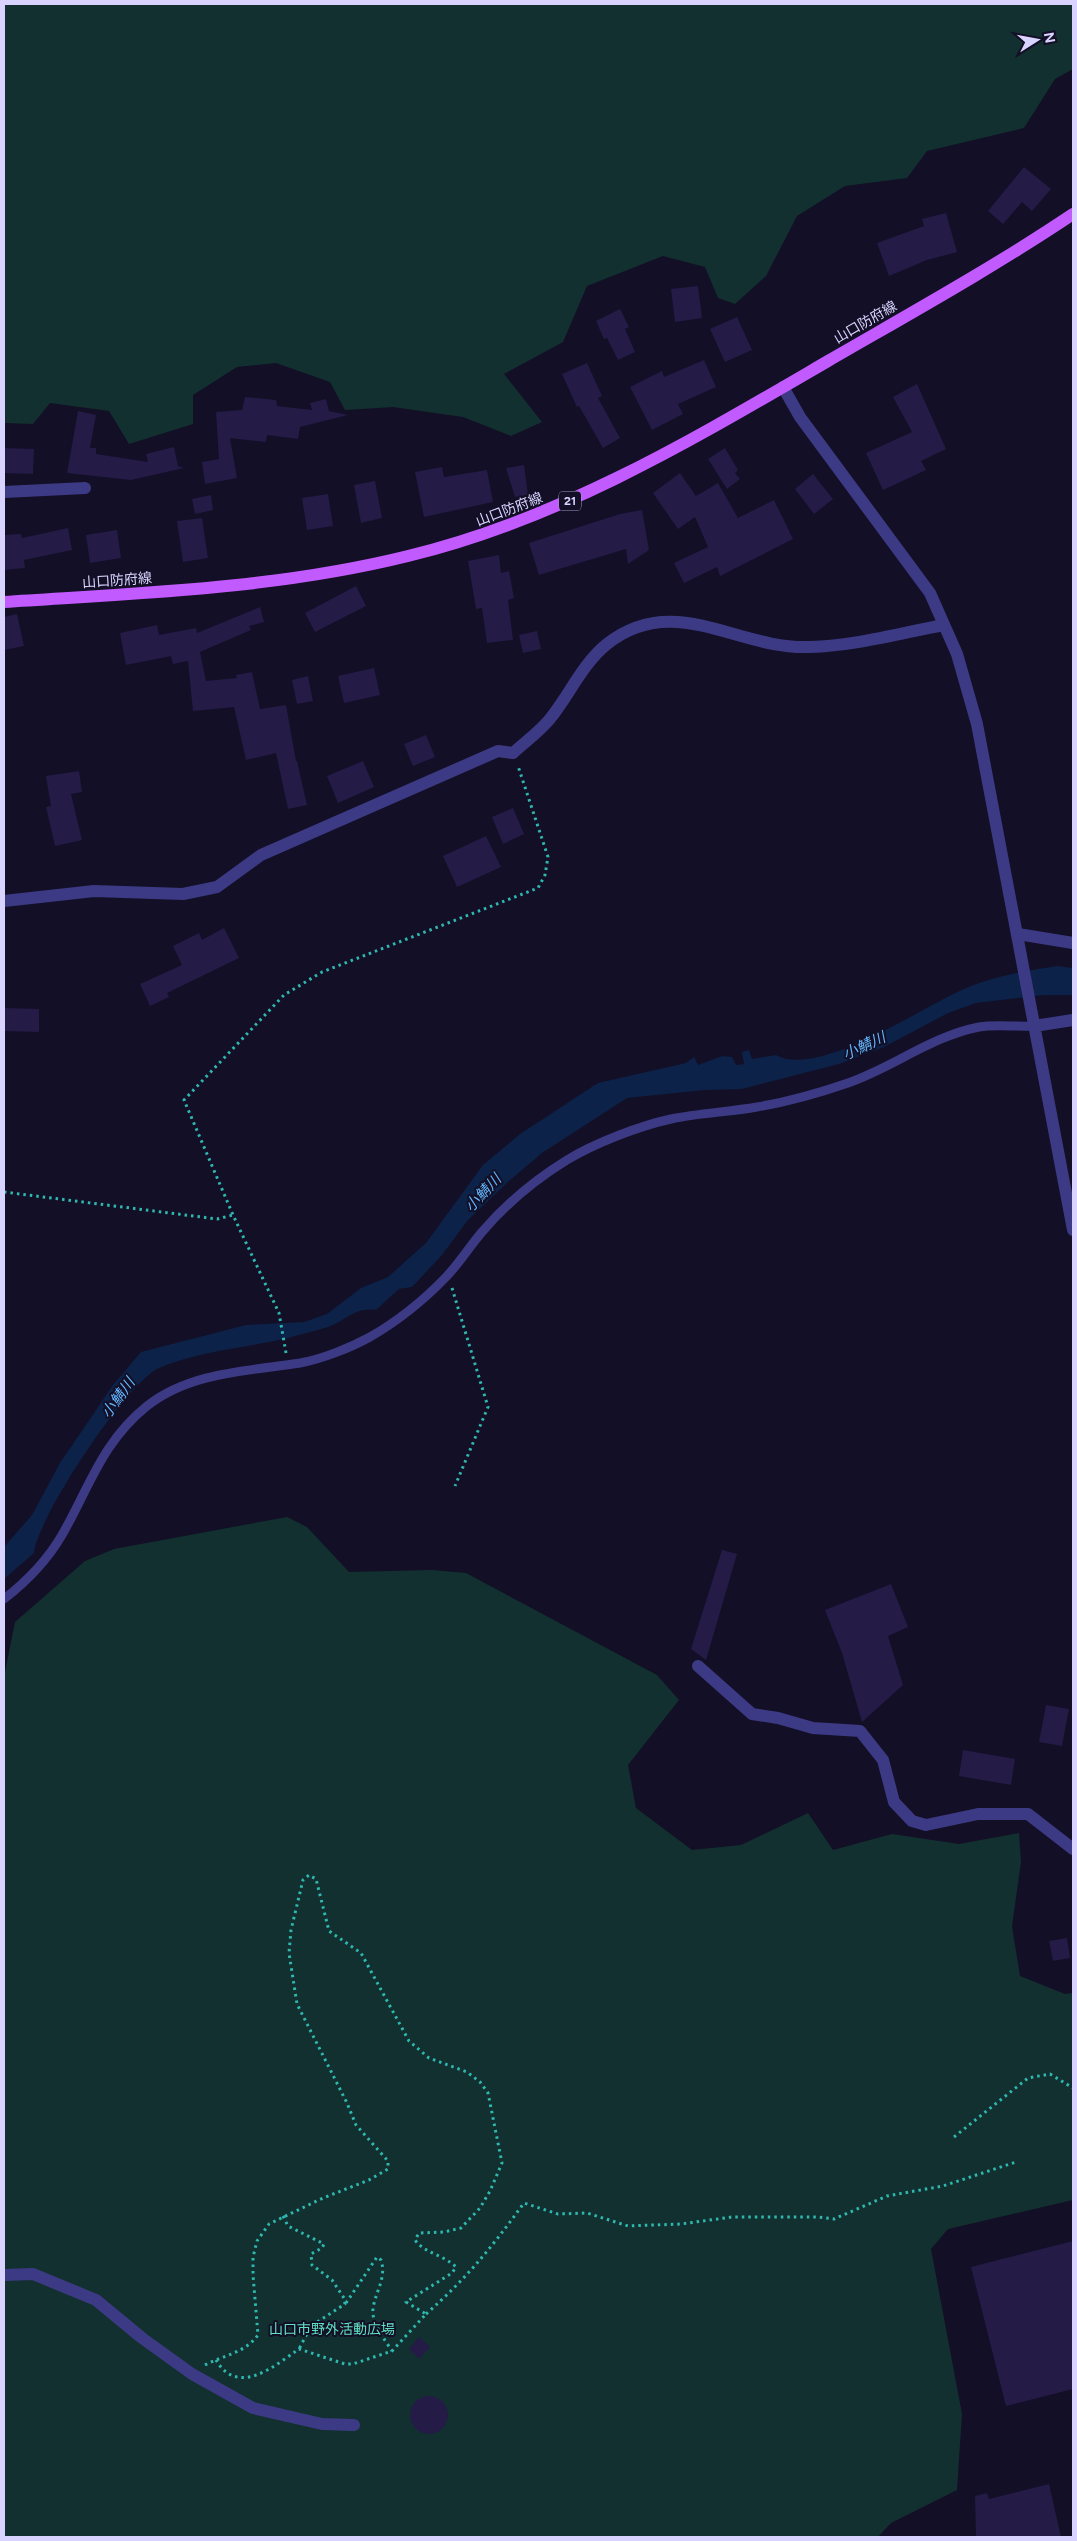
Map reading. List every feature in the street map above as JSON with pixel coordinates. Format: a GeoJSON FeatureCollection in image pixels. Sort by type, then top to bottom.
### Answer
{"type":"FeatureCollection","features":[{"type":"Feature","properties":{"kind":"main road","name":"山口防府線"},"geometry":{"type":"LineString","coordinates":[[4,602],[212,589],[311,576],[408,556],[476,537],[617,480],[783,387],[1026,246],[1073,214]]}},
{"type":"Feature","properties":{"kind":"street"},"geometry":{"type":"LineString","coordinates":[[783,387],[800,417],[930,593],[957,654],[977,724],[1073,1230]]}},
{"type":"Feature","properties":{"kind":"street"},"geometry":{"type":"LineString","coordinates":[[4,492],[85,488]]}},
{"type":"Feature","properties":{"kind":"street"},"geometry":{"type":"LineString","coordinates":[[4,901],[94,891],[183,894],[217,887],[261,855],[310,832],[498,751],[513,753],[549,721],[587,666],[606,645],[625,632],[648,623],[673,620],[784,647],[847,642],[944,625]]}},
{"type":"Feature","properties":{"kind":"street"},"geometry":{"type":"LineString","coordinates":[[1018,934],[1073,942]]}},
{"type":"Feature","properties":{"kind":"street"},"geometry":{"type":"LineString","coordinates":[[1033,1019],[1073,1020]]}},
{"type":"Feature","properties":{"kind":"street"},"geometry":{"type":"LineString","coordinates":[[698,1666],[752,1714],[778,1718],[813,1728],[860,1732],[884,1760],[894,1802],[912,1821],[926,1825],[978,1814],[1028,1814],[1073,1849]]}},
{"type":"Feature","properties":{"kind":"street"},"geometry":{"type":"LineString","coordinates":[[4,2275],[33,2274],[96,2300],[142,2338],[192,2374],[253,2408],[322,2424],[354,2425]]}},
{"type":"Feature","properties":{"kind":"lane"},"geometry":{"type":"LineString","coordinates":[[4,1599],[20,1586],[45,1559],[62,1536],[81,1494],[110,1445],[131,1420],[150,1404],[177,1388],[220,1374],[288,1361],[302,1362],[326,1355],[368,1338],[411,1309],[448,1275],[482,1231],[518,1196],[569,1159],[620,1136],[670,1119],[760,1106],[849,1083],[941,1040],[980,1026],[1014,1028],[1033,1019]]}},
{"type":"Feature","properties":{"kind":"path"},"geometry":{"type":"LineString","coordinates":[[288,1361],[279,1313],[233,1215],[184,1100],[284,995],[322,972],[538,888],[545,875],[548,857],[513,753]]}},
{"type":"Feature","properties":{"kind":"path"},"geometry":{"type":"LineString","coordinates":[[4,1192],[217,1219],[233,1215]]}},
{"type":"Feature","properties":{"kind":"path"},"geometry":{"type":"LineString","coordinates":[[448,1275],[488,1407],[455,1486]]}},
{"type":"Feature","properties":{"kind":"path"},"geometry":{"type":"LineString","coordinates":[[192,2374],[216,2360],[250,2346],[258,2335],[252,2275],[253,2257],[257,2241],[269,2224],[283,2216],[369,2180],[388,2169],[388,2162],[356,2125],[347,2103],[297,2004],[289,1953],[291,1930],[303,1880],[309,1875],[316,1879],[329,1931],[361,1953],[409,2041],[429,2058],[467,2072],[480,2082],[488,2093],[502,2163],[490,2191],[470,2220],[461,2228],[444,2232],[419,2233],[415,2240],[419,2246],[444,2258],[456,2267],[452,2273],[406,2302],[426,2314]]}},
{"type":"Feature","properties":{"kind":"path"},"geometry":{"type":"LineString","coordinates":[[954,2137],[1028,2078],[1050,2074],[1073,2088]]}},
{"type":"Feature","properties":{"kind":"path"},"geometry":{"type":"LineString","coordinates":[[298,2349],[345,2364],[353,2364],[392,2351],[426,2314],[469,2274],[491,2249],[524,2203],[558,2214],[587,2213],[628,2226],[681,2224],[732,2217],[818,2217],[834,2219],[887,2196],[943,2186],[1016,2162]]}},
{"type":"Feature","properties":{"kind":"path"},"geometry":{"type":"LineString","coordinates":[[283,2216],[288,2226],[324,2244],[322,2248],[311,2254],[312,2265],[332,2280],[344,2298],[345,2304]]}},
{"type":"Feature","properties":{"kind":"path"},"geometry":{"type":"LineString","coordinates":[[216,2360],[229,2376],[239,2379],[257,2374],[298,2349],[312,2326],[345,2304],[377,2257],[381,2260],[384,2267],[382,2280],[372,2310],[376,2323],[392,2351]]}},
{"type":"Feature","properties":{"kind":"green space"},"geometry":{"type":"Polygon","coordinates":[[[4,4],[1073,4],[1073,69],[1055,79],[1024,128],[927,151],[907,178],[845,186],[797,216],[766,276],[735,304],[718,298],[705,267],[663,256],[587,286],[563,342],[504,374],[542,422],[511,436],[463,417],[393,407],[345,410],[330,382],[276,363],[237,367],[193,395],[193,424],[129,444],[109,411],[50,403],[33,424],[4,423],[4,4]]]}},
{"type":"Feature","properties":{"kind":"green space","name":"山口市野外活動広場"},"geometry":{"type":"Polygon","coordinates":[[[287,1517],[307,1527],[349,1572],[432,1570],[466,1573],[657,1675],[679,1700],[628,1765],[636,1808],[692,1850],[741,1845],[808,1813],[833,1850],[892,1834],[959,1844],[1019,1833],[1021,1862],[1012,1926],[1020,1976],[1065,1994],[1073,1993],[1073,2200],[948,2229],[931,2249],[962,2414],[957,2490],[891,2523],[878,2537],[4,2537],[4,1677],[15,1622],[85,1561],[114,1549],[287,1517]]]}},
{"type":"Feature","properties":{"kind":"water","name":"小鯖川"},"geometry":{"type":"Polygon","coordinates":[[[1057,966],[1073,968],[1073,995],[1043,995],[976,1003],[948,1013],[884,1047],[839,1064],[742,1089],[705,1090],[627,1098],[542,1153],[468,1220],[442,1255],[412,1287],[399,1289],[376,1310],[362,1310],[335,1324],[318,1330],[193,1357],[159,1368],[126,1398],[106,1423],[66,1483],[50,1511],[34,1553],[4,1579],[4,1547],[32,1515],[60,1463],[113,1385],[141,1352],[246,1325],[304,1322],[327,1314],[361,1288],[388,1277],[426,1243],[483,1165],[520,1134],[598,1083],[686,1063],[694,1057],[698,1065],[722,1056],[732,1057],[736,1065],[744,1064],[742,1052],[749,1050],[752,1059],[776,1055],[794,1060],[817,1057],[870,1038],[975,984],[1010,974],[1057,966]]]}},
{"type":"Feature","properties":{"kind":"building"},"geometry":{"type":"Polygon","coordinates":[[[1024,167],[1051,189],[1032,211],[1022,202],[1003,224],[988,211],[1024,167]]]}},
{"type":"Feature","properties":{"kind":"building"},"geometry":{"type":"Polygon","coordinates":[[[946,213],[957,252],[927,260],[889,276],[877,243],[924,226],[922,219],[946,213]]]}},
{"type":"Feature","properties":{"kind":"building"},"geometry":{"type":"Polygon","coordinates":[[[698,286],[702,318],[675,322],[671,289],[698,286]]]}},
{"type":"Feature","properties":{"kind":"building"},"geometry":{"type":"Polygon","coordinates":[[[620,309],[629,327],[625,329],[635,352],[618,360],[607,338],[604,339],[596,321],[620,309]]]}},
{"type":"Feature","properties":{"kind":"building"},"geometry":{"type":"Polygon","coordinates":[[[737,317],[752,350],[725,362],[710,329],[737,317]]]}},
{"type":"Feature","properties":{"kind":"building"},"geometry":{"type":"Polygon","coordinates":[[[704,360],[716,387],[678,404],[683,414],[652,430],[630,387],[662,371],[664,377],[704,360]]]}},
{"type":"Feature","properties":{"kind":"building"},"geometry":{"type":"Polygon","coordinates":[[[587,363],[602,396],[598,398],[620,438],[603,448],[579,406],[577,407],[562,374],[587,363]]]}},
{"type":"Feature","properties":{"kind":"building"},"geometry":{"type":"Polygon","coordinates":[[[917,384],[946,449],[921,461],[926,470],[883,490],[866,453],[912,432],[893,397],[917,384]]]}},
{"type":"Feature","properties":{"kind":"building"},"geometry":{"type":"Polygon","coordinates":[[[245,397],[276,400],[277,406],[312,410],[310,403],[326,399],[329,411],[348,415],[300,427],[298,439],[267,435],[266,442],[230,438],[237,478],[205,484],[202,462],[219,459],[216,412],[242,410],[245,397]]]}},
{"type":"Feature","properties":{"kind":"building"},"geometry":{"type":"Polygon","coordinates":[[[78,411],[96,415],[90,448],[96,448],[96,454],[148,462],[146,454],[174,447],[178,466],[184,468],[131,480],[67,473],[78,411]]]}},
{"type":"Feature","properties":{"kind":"building"},"geometry":{"type":"Polygon","coordinates":[[[4,448],[34,449],[33,474],[4,473],[4,448]]]}},
{"type":"Feature","properties":{"kind":"building"},"geometry":{"type":"Polygon","coordinates":[[[725,448],[738,470],[735,473],[740,479],[727,489],[708,459],[725,448]]]}},
{"type":"Feature","properties":{"kind":"building"},"geometry":{"type":"Polygon","coordinates":[[[524,465],[528,495],[515,497],[506,468],[524,465]]]}},
{"type":"Feature","properties":{"kind":"building"},"geometry":{"type":"Polygon","coordinates":[[[442,467],[444,477],[487,470],[493,502],[424,517],[415,472],[442,467]]]}},
{"type":"Feature","properties":{"kind":"building"},"geometry":{"type":"Polygon","coordinates":[[[680,473],[696,496],[718,483],[738,518],[774,500],[793,539],[720,576],[717,567],[684,583],[674,563],[708,547],[695,517],[678,529],[653,493],[680,473]]]}},
{"type":"Feature","properties":{"kind":"building"},"geometry":{"type":"Polygon","coordinates":[[[813,474],[833,499],[814,514],[795,489],[813,474]]]}},
{"type":"Feature","properties":{"kind":"building"},"geometry":{"type":"Polygon","coordinates":[[[375,481],[382,518],[361,523],[354,485],[375,481]]]}},
{"type":"Feature","properties":{"kind":"building"},"geometry":{"type":"Polygon","coordinates":[[[328,494],[333,526],[307,530],[302,498],[328,494]]]}},
{"type":"Feature","properties":{"kind":"building"},"geometry":{"type":"Polygon","coordinates":[[[211,495],[213,510],[195,514],[192,499],[211,495]]]}},
{"type":"Feature","properties":{"kind":"building"},"geometry":{"type":"Polygon","coordinates":[[[642,510],[649,550],[628,564],[626,549],[539,575],[529,543],[620,514],[642,510]]]}},
{"type":"Feature","properties":{"kind":"building"},"geometry":{"type":"Polygon","coordinates":[[[202,518],[208,558],[183,562],[177,521],[202,518]]]}},
{"type":"Feature","properties":{"kind":"building"},"geometry":{"type":"Polygon","coordinates":[[[68,528],[72,550],[24,560],[25,568],[4,570],[4,535],[21,534],[22,538],[68,528]]]}},
{"type":"Feature","properties":{"kind":"building"},"geometry":{"type":"Polygon","coordinates":[[[117,530],[121,558],[90,563],[86,535],[117,530]]]}},
{"type":"Feature","properties":{"kind":"building"},"geometry":{"type":"Polygon","coordinates":[[[499,555],[501,573],[509,571],[514,598],[508,600],[513,640],[487,643],[482,608],[476,609],[468,561],[499,555]]]}},
{"type":"Feature","properties":{"kind":"building"},"geometry":{"type":"Polygon","coordinates":[[[356,586],[366,606],[315,632],[305,613],[356,586]]]}},
{"type":"Feature","properties":{"kind":"building"},"geometry":{"type":"Polygon","coordinates":[[[260,607],[264,622],[249,626],[251,630],[200,652],[206,681],[237,678],[236,675],[252,672],[260,709],[286,705],[296,761],[307,805],[288,809],[276,753],[246,760],[234,707],[193,711],[188,661],[173,664],[171,656],[126,665],[120,633],[157,625],[159,635],[196,628],[197,633],[260,607]]]}},
{"type":"Feature","properties":{"kind":"building"},"geometry":{"type":"Polygon","coordinates":[[[17,614],[24,646],[4,650],[4,617],[17,614]]]}},
{"type":"Feature","properties":{"kind":"building"},"geometry":{"type":"Polygon","coordinates":[[[537,631],[541,649],[523,653],[519,635],[537,631]]]}},
{"type":"Feature","properties":{"kind":"building"},"geometry":{"type":"Polygon","coordinates":[[[374,668],[380,695],[344,703],[338,676],[374,668]]]}},
{"type":"Feature","properties":{"kind":"building"},"geometry":{"type":"Polygon","coordinates":[[[308,676],[313,701],[297,704],[292,680],[308,676]]]}},
{"type":"Feature","properties":{"kind":"building"},"geometry":{"type":"Polygon","coordinates":[[[426,735],[435,757],[413,766],[404,744],[426,735]]]}},
{"type":"Feature","properties":{"kind":"building"},"geometry":{"type":"Polygon","coordinates":[[[363,761],[374,787],[338,803],[327,776],[363,761]]]}},
{"type":"Feature","properties":{"kind":"building"},"geometry":{"type":"Polygon","coordinates":[[[79,771],[82,792],[71,794],[82,840],[55,846],[46,807],[51,806],[46,776],[79,771]]]}},
{"type":"Feature","properties":{"kind":"building"},"geometry":{"type":"Polygon","coordinates":[[[513,808],[524,834],[503,844],[492,817],[513,808]]]}},
{"type":"Feature","properties":{"kind":"building"},"geometry":{"type":"Polygon","coordinates":[[[486,836],[501,867],[457,887],[443,856],[486,836]]]}},
{"type":"Feature","properties":{"kind":"building"},"geometry":{"type":"Polygon","coordinates":[[[224,928],[239,958],[167,993],[169,997],[150,1006],[140,984],[182,965],[173,946],[199,933],[202,940],[224,928]]]}},
{"type":"Feature","properties":{"kind":"building"},"geometry":{"type":"Polygon","coordinates":[[[4,1008],[39,1009],[39,1032],[4,1031],[4,1008]]]}},
{"type":"Feature","properties":{"kind":"building"},"geometry":{"type":"Polygon","coordinates":[[[722,1550],[737,1554],[706,1660],[691,1649],[722,1550]]]}},
{"type":"Feature","properties":{"kind":"building"},"geometry":{"type":"Polygon","coordinates":[[[891,1584],[908,1627],[888,1636],[903,1685],[862,1722],[842,1653],[825,1610],[891,1584]]]}},
{"type":"Feature","properties":{"kind":"building"},"geometry":{"type":"Polygon","coordinates":[[[1046,1705],[1069,1709],[1062,1746],[1039,1742],[1046,1705]]]}},
{"type":"Feature","properties":{"kind":"building"},"geometry":{"type":"Polygon","coordinates":[[[963,1750],[1015,1759],[1011,1785],[959,1776],[963,1750]]]}},
{"type":"Feature","properties":{"kind":"building"},"geometry":{"type":"Polygon","coordinates":[[[1067,1938],[1070,1958],[1053,1961],[1049,1941],[1067,1938]]]}},
{"type":"Feature","properties":{"kind":"building"},"geometry":{"type":"Polygon","coordinates":[[[1073,2241],[1073,2389],[1006,2406],[971,2267],[1073,2241]]]}},
{"type":"Feature","properties":{"kind":"building"},"geometry":{"type":"Polygon","coordinates":[[[419,2337],[430,2347],[419,2359],[409,2349],[419,2337]]]}},
{"type":"Feature","properties":{"kind":"building"},"geometry":{"type":"Polygon","coordinates":[[[429,2396],[442,2402],[448,2415],[442,2428],[429,2434],[416,2428],[410,2415],[416,2402],[429,2396]]]}},
{"type":"Feature","properties":{"kind":"building"},"geometry":{"type":"Polygon","coordinates":[[[1049,2484],[1061,2537],[976,2537],[975,2496],[987,2493],[989,2499],[1049,2484]]]}}]}
